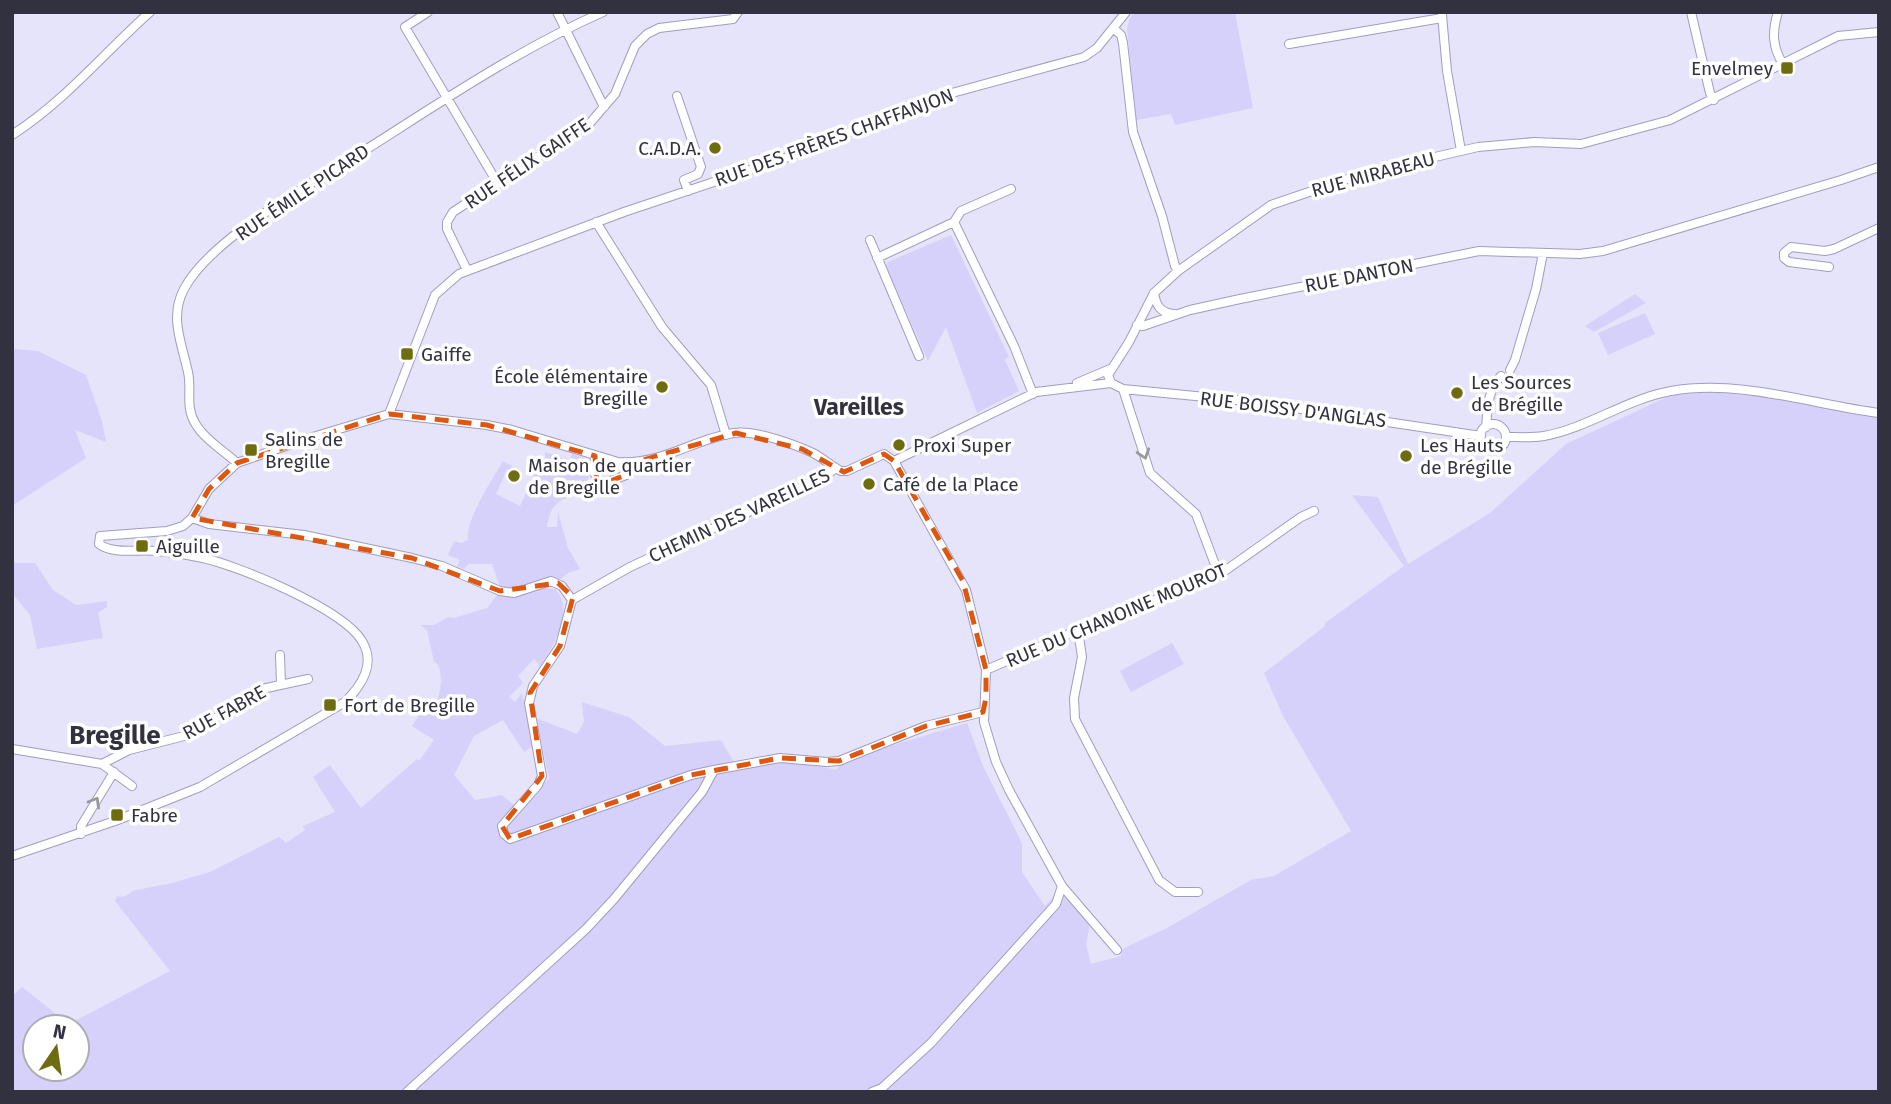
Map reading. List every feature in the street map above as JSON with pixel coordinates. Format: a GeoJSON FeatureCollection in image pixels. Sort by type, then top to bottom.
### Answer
{"type":"FeatureCollection","features":[{"type":"Feature","properties":{"kind":"street"},"geometry":{"type":"LineString","coordinates":[[12,135],[62,97],[150,12]]}},
{"type":"Feature","properties":{"kind":"street"},"geometry":{"type":"LineString","coordinates":[[428,12],[405,27],[498,184]]}},
{"type":"Feature","properties":{"kind":"street"},"geometry":{"type":"LineString","coordinates":[[557,12],[604,107]]}},
{"type":"Feature","properties":{"kind":"street","name":"RUE ÉMILE PICARD"},"geometry":{"type":"LineString","coordinates":[[237,463],[198,428],[189,410],[188,373],[181,351],[177,323],[183,292],[192,277],[215,253],[254,220],[448,98],[565,29],[603,12]]}},
{"type":"Feature","properties":{"kind":"street","name":"RUE FÉLIX GAIFFE"},"geometry":{"type":"LineString","coordinates":[[467,270],[447,229],[447,222],[453,212],[590,123],[615,94],[635,46],[647,34],[659,28],[733,19],[738,12]]}},
{"type":"Feature","properties":{"kind":"street","name":"RUE DES FRÈRES CHAFFANJON"},"geometry":{"type":"LineString","coordinates":[[388,414],[435,295],[459,274],[596,222],[780,160],[897,110],[1077,60],[1097,47],[1126,12]]}},
{"type":"Feature","properties":{"kind":"street"},"geometry":{"type":"LineString","coordinates":[[1691,12],[1714,100]]}},
{"type":"Feature","properties":{"kind":"street"},"geometry":{"type":"LineString","coordinates":[[1778,12],[1773,35],[1783,64]]}},
{"type":"Feature","properties":{"kind":"street"},"geometry":{"type":"LineString","coordinates":[[1289,44],[1443,15],[1447,71],[1461,151]]}},
{"type":"Feature","properties":{"kind":"street"},"geometry":{"type":"LineString","coordinates":[[1113,28],[1121,35],[1123,43],[1133,132],[1178,271]]}},
{"type":"Feature","properties":{"kind":"street","name":"RUE MIRABEAU"},"geometry":{"type":"LineString","coordinates":[[1110,377],[1154,293],[1178,271],[1270,205],[1362,174],[1461,151],[1534,142],[1581,144],[1670,120],[1838,36],[1879,32]]}},
{"type":"Feature","properties":{"kind":"street","name":"RUE DES FRÈRES CHAFFANJON"},"geometry":{"type":"LineString","coordinates":[[677,96],[701,167],[698,174],[684,180],[688,191]]}},
{"type":"Feature","properties":{"kind":"street","name":"RUE DANTON"},"geometry":{"type":"LineString","coordinates":[[1137,325],[1143,326],[1177,314],[1240,299],[1479,251],[1580,254],[1614,248],[1879,167]]}},
{"type":"Feature","properties":{"kind":"street"},"geometry":{"type":"LineString","coordinates":[[877,258],[954,222],[961,211],[1011,189]]}},
{"type":"Feature","properties":{"kind":"street"},"geometry":{"type":"LineString","coordinates":[[596,222],[662,327],[711,385],[726,435]]}},
{"type":"Feature","properties":{"kind":"street"},"geometry":{"type":"LineString","coordinates":[[954,222],[1014,346],[1033,394]]}},
{"type":"Feature","properties":{"kind":"street"},"geometry":{"type":"LineString","coordinates":[[1829,268],[1789,262],[1784,258],[1784,253],[1791,247],[1834,250],[1879,228]]}},
{"type":"Feature","properties":{"kind":"street"},"geometry":{"type":"LineString","coordinates":[[870,240],[919,356]]}},
{"type":"Feature","properties":{"kind":"street"},"geometry":{"type":"LineString","coordinates":[[1510,370],[1533,300],[1543,253]]}},
{"type":"Feature","properties":{"kind":"street"},"geometry":{"type":"LineString","coordinates":[[1154,293],[1163,312],[1177,314]]}},
{"type":"Feature","properties":{"kind":"street"},"geometry":{"type":"LineString","coordinates":[[1486,427],[1498,426],[1505,431],[1502,447],[1490,450],[1484,445],[1481,436],[1486,427],[1493,385],[1501,376]]}},
{"type":"Feature","properties":{"kind":"street","name":"CHEMIN DES VAREILLES"},"geometry":{"type":"LineString","coordinates":[[1063,388],[1110,377]]}},
{"type":"Feature","properties":{"kind":"street","name":"CHEMIN DES VAREILLES"},"geometry":{"type":"LineString","coordinates":[[572,600],[630,567],[822,478],[836,468],[847,471],[884,454],[894,461],[1033,394],[1110,377]]}},
{"type":"Feature","properties":{"kind":"street","name":"RUE BOISSY D'ANGLAS"},"geometry":{"type":"LineString","coordinates":[[1110,377],[1123,389],[1247,401],[1481,436]]}},
{"type":"Feature","properties":{"kind":"street"},"geometry":{"type":"LineString","coordinates":[[1506,437],[1542,437],[1558,433],[1636,401],[1683,389],[1720,388],[1775,393],[1879,413]]}},
{"type":"Feature","properties":{"kind":"street"},"geometry":{"type":"LineString","coordinates":[[1123,389],[1150,473],[1196,514],[1219,575]]}},
{"type":"Feature","properties":{"kind":"street"},"geometry":{"type":"LineString","coordinates":[[12,856],[81,834],[222,776],[345,702],[359,688],[366,675],[368,659],[363,642],[352,629],[313,603],[261,579],[205,559],[155,551],[106,549],[99,544],[98,540],[104,534],[167,531],[183,526],[192,518],[209,489],[237,463],[388,414],[512,430],[595,456],[633,463],[650,461],[726,435],[747,433],[813,454],[836,468]]}},
{"type":"Feature","properties":{"kind":"street"},"geometry":{"type":"LineString","coordinates":[[595,456],[594,473],[601,481],[608,482],[631,473],[633,463]]}},
{"type":"Feature","properties":{"kind":"street"},"geometry":{"type":"LineString","coordinates":[[894,461],[963,581],[986,670],[983,712],[996,762],[1062,886],[1117,950]]}},
{"type":"Feature","properties":{"kind":"street","name":"RUE DU CHANOINE MOUROT"},"geometry":{"type":"LineString","coordinates":[[986,670],[1219,575],[1301,517],[1314,511]]}},
{"type":"Feature","properties":{"kind":"street"},"geometry":{"type":"LineString","coordinates":[[192,518],[209,524],[304,535],[401,555],[442,566],[500,591],[514,593],[551,581],[562,586],[572,600],[560,646],[530,693],[529,703],[542,772],[541,781],[502,826],[504,834],[510,839],[691,775],[780,758],[839,761],[926,726],[983,712]]}},
{"type":"Feature","properties":{"kind":"street"},"geometry":{"type":"LineString","coordinates":[[1078,631],[1082,657],[1074,698],[1075,719],[1159,880],[1175,892],[1198,892]]}},
{"type":"Feature","properties":{"kind":"street"},"geometry":{"type":"LineString","coordinates":[[280,655],[281,684]]}},
{"type":"Feature","properties":{"kind":"street","name":"RUE FABRE"},"geometry":{"type":"LineString","coordinates":[[102,764],[129,750],[188,735],[262,689],[308,679]]}},
{"type":"Feature","properties":{"kind":"street"},"geometry":{"type":"LineString","coordinates":[[12,749],[102,764],[132,786]]}},
{"type":"Feature","properties":{"kind":"street"},"geometry":{"type":"LineString","coordinates":[[407,1092],[586,929],[702,792],[714,770]]}},
{"type":"Feature","properties":{"kind":"street"},"geometry":{"type":"LineString","coordinates":[[81,834],[81,826],[114,772]]}},
{"type":"Feature","properties":{"kind":"street"},"geometry":{"type":"LineString","coordinates":[[872,1092],[882,1088],[931,1044],[1056,904],[1062,886]]}},
{"type":"Feature","properties":{"kind":"highlighted area"},"geometry":{"type":"Polygon","coordinates":[[[389,414],[487,425],[595,456],[597,486],[631,473],[633,463],[736,433],[802,449],[844,472],[884,454],[894,461],[963,581],[986,670],[986,698],[983,712],[926,726],[839,761],[780,758],[691,775],[510,839],[502,826],[542,776],[530,693],[560,646],[573,597],[558,583],[500,591],[412,558],[192,518],[209,489],[237,463],[389,414]]]}},
{"type":"Feature","properties":{"kind":"shaded area"},"geometry":{"type":"Polygon","coordinates":[[[1135,12],[1235,12],[1253,108],[1175,125],[1171,114],[1136,120],[1127,28],[1135,12]]]}},
{"type":"Feature","properties":{"kind":"shaded area"},"geometry":{"type":"Polygon","coordinates":[[[951,235],[1009,357],[1005,360],[1019,391],[977,413],[946,327],[928,361],[886,266],[888,262],[951,235]]]}},
{"type":"Feature","properties":{"kind":"shaded area"},"geometry":{"type":"Polygon","coordinates":[[[1635,294],[1646,303],[1594,332],[1585,326],[1635,294]]]}},
{"type":"Feature","properties":{"kind":"shaded area"},"geometry":{"type":"Polygon","coordinates":[[[1645,313],[1655,334],[1608,355],[1598,333],[1645,313]]]}},
{"type":"Feature","properties":{"kind":"shaded area"},"geometry":{"type":"Polygon","coordinates":[[[15,349],[38,351],[86,375],[102,421],[106,442],[75,430],[86,458],[12,506],[12,353],[15,349]]]}},
{"type":"Feature","properties":{"kind":"shaded area"},"geometry":{"type":"Polygon","coordinates":[[[1715,392],[1782,399],[1879,416],[1879,1092],[12,1092],[12,996],[22,987],[55,1013],[21,1013],[21,1083],[91,1083],[90,1013],[170,971],[115,901],[117,896],[210,872],[279,837],[286,843],[305,830],[303,826],[335,812],[313,777],[330,765],[361,808],[417,759],[419,761],[434,740],[412,726],[428,702],[438,699],[441,685],[440,672],[434,662],[427,630],[420,625],[434,625],[448,617],[454,618],[487,608],[498,594],[516,597],[544,588],[555,589],[561,597],[563,617],[560,628],[540,666],[534,659],[518,676],[523,683],[509,697],[515,702],[522,693],[533,746],[524,752],[503,720],[474,736],[454,775],[475,800],[502,795],[521,811],[549,778],[536,718],[577,734],[584,722],[582,702],[629,717],[665,746],[721,740],[734,762],[719,768],[791,762],[836,770],[846,759],[967,723],[983,766],[1022,843],[1022,872],[1045,906],[1059,891],[1090,924],[1086,944],[1091,964],[1121,956],[1122,949],[1165,929],[1251,880],[1274,876],[1351,831],[1283,716],[1264,673],[1325,626],[1325,623],[1404,566],[1352,495],[1378,497],[1408,564],[1490,513],[1566,444],[1671,395],[1715,392]]]}},
{"type":"Feature","properties":{"kind":"shaded area"},"geometry":{"type":"Polygon","coordinates":[[[545,452],[570,460],[572,454],[585,458],[589,475],[586,488],[555,506],[547,527],[557,527],[558,512],[568,548],[580,569],[561,579],[553,578],[508,589],[500,587],[492,564],[469,564],[464,569],[457,567],[460,560],[448,555],[454,541],[461,543],[468,540],[475,511],[503,461],[512,466],[510,470],[507,469],[496,494],[520,506],[533,479],[534,469],[546,463],[545,452]]]}},
{"type":"Feature","properties":{"kind":"shaded area"},"geometry":{"type":"Polygon","coordinates":[[[12,563],[35,563],[53,590],[76,605],[107,601],[107,607],[98,613],[103,638],[37,649],[30,615],[12,593],[12,563]]]}},
{"type":"Feature","properties":{"kind":"shaded area"},"geometry":{"type":"Polygon","coordinates":[[[1172,643],[1184,664],[1131,692],[1120,671],[1172,643]]]}},
{"type":"Feature","properties":{"kind":"place","name":"Envelmey"},"geometry":{"type":"Point","coordinates":[1787,68]}},
{"type":"Feature","properties":{"kind":"place","name":"C.A.D.A."},"geometry":{"type":"Point","coordinates":[715,148]}},
{"type":"Feature","properties":{"kind":"place","name":"Gaiffe"},"geometry":{"type":"Point","coordinates":[407,354]}},
{"type":"Feature","properties":{"kind":"place","name":"École élémentaire Bregille"},"geometry":{"type":"Point","coordinates":[662,387]}},
{"type":"Feature","properties":{"kind":"place","name":"Les Sources de Brégille"},"geometry":{"type":"Point","coordinates":[1457,393]}},
{"type":"Feature","properties":{"kind":"place","name":"Proxi Super"},"geometry":{"type":"Point","coordinates":[899,445]}},
{"type":"Feature","properties":{"kind":"place","name":"Salins de Bregille"},"geometry":{"type":"Point","coordinates":[251,450]}},
{"type":"Feature","properties":{"kind":"place","name":"Les Hauts de Brégille"},"geometry":{"type":"Point","coordinates":[1406,456]}},
{"type":"Feature","properties":{"kind":"place","name":"Maison de quartier de Bregille"},"geometry":{"type":"Point","coordinates":[514,476]}},
{"type":"Feature","properties":{"kind":"place","name":"Café de la Place"},"geometry":{"type":"Point","coordinates":[869,484]}},
{"type":"Feature","properties":{"kind":"place","name":"Aiguille"},"geometry":{"type":"Point","coordinates":[142,546]}},
{"type":"Feature","properties":{"kind":"place","name":"Fort de Bregille"},"geometry":{"type":"Point","coordinates":[330,705]}},
{"type":"Feature","properties":{"kind":"place","name":"Fabre"},"geometry":{"type":"Point","coordinates":[117,815]}},
{"type":"Feature","properties":{"kind":"district","name":"Vareilles"},"geometry":{"type":"Point","coordinates":[859,407]}},
{"type":"Feature","properties":{"kind":"district","name":"Bregille"},"geometry":{"type":"Point","coordinates":[115,735]}}]}
